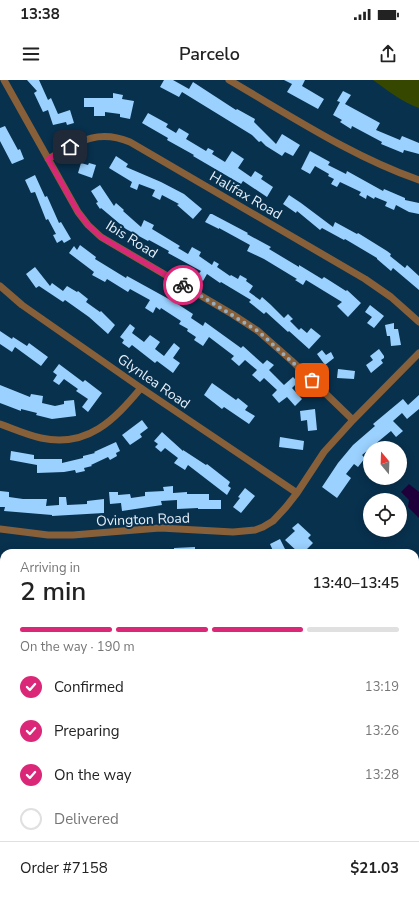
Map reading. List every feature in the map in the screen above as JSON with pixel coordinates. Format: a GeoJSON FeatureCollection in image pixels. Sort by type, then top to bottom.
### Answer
{"type":"FeatureCollection","features":[{"type":"Feature","properties":{"kind":"street","name":"Ibis Road"},"geometry":{"type":"LineString","coordinates":[[4,80],[78,212],[88,225],[101,237],[232,314],[258,331],[292,361],[353,420]]}},
{"type":"Feature","properties":{"kind":"street"},"geometry":{"type":"LineString","coordinates":[[229,80],[348,149],[382,166],[419,180]]}},
{"type":"Feature","properties":{"kind":"street","name":"Halifax Road"},"geometry":{"type":"LineString","coordinates":[[48,159],[81,141],[92,138],[106,136],[119,138],[130,142],[364,279],[391,297],[419,322]]}},
{"type":"Feature","properties":{"kind":"street","name":"Glynlea Road"},"geometry":{"type":"LineString","coordinates":[[0,286],[22,305],[141,388],[297,493]]}},
{"type":"Feature","properties":{"kind":"street","name":"Ovington Road"},"geometry":{"type":"LineString","coordinates":[[0,529],[48,536],[160,528],[244,532],[263,527],[273,521],[286,507],[324,452],[353,420],[419,353]]}},
{"type":"Feature","properties":{"kind":"street"},"geometry":{"type":"LineString","coordinates":[[0,424],[32,435],[51,439],[80,436],[104,426],[128,404],[141,388]]}},
{"type":"Feature","properties":{"kind":"green space"},"geometry":{"type":"Polygon","coordinates":[[[373,80],[419,80],[419,108],[389,92],[373,80]]]}},
{"type":"Feature","properties":{"kind":"shaded area"},"geometry":{"type":"Polygon","coordinates":[[[409,484],[419,492],[419,518],[408,507],[409,500],[407,498],[407,493],[401,492],[409,484]]]}},
{"type":"Feature","properties":{"kind":"building"},"geometry":{"type":"Polygon","coordinates":[[[27,80],[39,80],[48,100],[51,98],[58,114],[70,110],[74,123],[67,125],[66,122],[53,125],[48,110],[43,112],[34,93],[37,91],[27,80]]]}},
{"type":"Feature","properties":{"kind":"building"},"geometry":{"type":"Polygon","coordinates":[[[164,80],[173,80],[189,89],[193,82],[236,110],[237,109],[255,119],[254,122],[276,144],[282,134],[300,145],[293,156],[285,152],[282,156],[261,141],[259,142],[252,135],[182,92],[179,97],[160,87],[164,80]]]}},
{"type":"Feature","properties":{"kind":"building"},"geometry":{"type":"Polygon","coordinates":[[[284,80],[305,80],[302,86],[324,99],[318,109],[287,92],[292,84],[284,80]]]}},
{"type":"Feature","properties":{"kind":"building"},"geometry":{"type":"Polygon","coordinates":[[[343,91],[351,95],[345,104],[380,123],[376,130],[400,140],[402,136],[419,143],[419,154],[404,150],[403,153],[381,144],[382,142],[352,126],[351,129],[340,122],[342,120],[333,115],[340,102],[337,101],[343,91]]]}},
{"type":"Feature","properties":{"kind":"building"},"geometry":{"type":"Polygon","coordinates":[[[113,93],[123,95],[122,99],[134,101],[130,119],[120,117],[120,114],[105,112],[105,116],[94,116],[94,107],[84,107],[84,98],[113,98],[113,93]]]}},
{"type":"Feature","properties":{"kind":"building"},"geometry":{"type":"Polygon","coordinates":[[[148,113],[168,124],[166,127],[176,133],[179,128],[189,134],[186,139],[206,151],[208,148],[214,151],[212,154],[225,162],[232,151],[244,159],[238,168],[251,177],[255,171],[263,176],[261,179],[273,187],[267,197],[243,181],[241,184],[193,156],[194,155],[167,140],[168,138],[142,123],[148,113]]]}},
{"type":"Feature","properties":{"kind":"building"},"geometry":{"type":"Polygon","coordinates":[[[5,126],[18,150],[20,149],[24,159],[12,164],[0,141],[0,128],[5,126]]]}},
{"type":"Feature","properties":{"kind":"building"},"geometry":{"type":"Polygon","coordinates":[[[310,151],[330,162],[328,165],[346,174],[347,171],[383,191],[384,189],[405,198],[405,200],[419,203],[419,214],[409,212],[396,205],[394,210],[385,206],[387,202],[375,197],[374,199],[367,195],[366,199],[359,195],[361,192],[340,182],[337,187],[331,184],[334,179],[328,176],[329,174],[315,166],[310,174],[301,169],[310,151]]]}},
{"type":"Feature","properties":{"kind":"building"},"geometry":{"type":"Polygon","coordinates":[[[116,156],[128,164],[126,167],[184,194],[202,209],[193,219],[177,205],[179,204],[162,195],[160,200],[152,196],[155,190],[139,184],[137,190],[130,187],[132,182],[109,168],[116,156]]]}},
{"type":"Feature","properties":{"kind":"building"},"geometry":{"type":"Polygon","coordinates":[[[81,163],[96,165],[92,178],[78,173],[81,163]]]}},
{"type":"Feature","properties":{"kind":"building"},"geometry":{"type":"Polygon","coordinates":[[[35,175],[45,197],[47,196],[59,223],[61,222],[71,239],[64,243],[62,240],[57,243],[53,235],[56,234],[48,219],[46,220],[35,192],[31,193],[25,180],[35,175]]]}},
{"type":"Feature","properties":{"kind":"building"},"geometry":{"type":"Polygon","coordinates":[[[100,185],[114,206],[116,203],[141,227],[144,220],[154,225],[152,229],[180,246],[178,248],[188,254],[192,247],[201,252],[199,256],[212,265],[214,261],[219,264],[217,267],[230,276],[231,275],[238,279],[240,275],[247,279],[246,281],[253,286],[249,292],[260,300],[262,297],[284,318],[288,314],[293,319],[290,321],[299,330],[301,328],[307,333],[311,328],[321,336],[309,349],[266,312],[264,314],[249,302],[251,300],[207,274],[203,281],[196,277],[201,271],[168,253],[169,251],[126,229],[101,208],[100,209],[96,203],[98,202],[91,191],[100,185]]]}},
{"type":"Feature","properties":{"kind":"building"},"geometry":{"type":"Polygon","coordinates":[[[289,195],[333,227],[335,222],[357,234],[358,233],[387,251],[391,254],[390,256],[405,268],[407,265],[419,276],[419,290],[393,268],[391,271],[377,258],[345,239],[344,240],[322,228],[320,230],[297,211],[296,213],[283,204],[289,195]]]}},
{"type":"Feature","properties":{"kind":"building"},"geometry":{"type":"Polygon","coordinates":[[[210,214],[248,233],[247,234],[271,247],[269,249],[299,267],[299,265],[322,279],[324,277],[346,291],[347,290],[361,303],[348,317],[337,306],[342,302],[306,280],[303,285],[295,280],[297,279],[264,259],[247,251],[250,245],[205,222],[210,214]]]}},
{"type":"Feature","properties":{"kind":"building"},"geometry":{"type":"Polygon","coordinates":[[[80,245],[96,257],[95,259],[126,278],[127,276],[193,314],[191,318],[203,326],[205,322],[241,348],[243,346],[263,364],[267,360],[274,365],[269,370],[284,385],[293,377],[298,382],[292,388],[302,399],[295,406],[287,397],[279,403],[272,395],[277,390],[264,378],[260,382],[252,375],[257,370],[245,360],[239,366],[231,359],[234,356],[209,337],[203,346],[194,340],[196,337],[187,331],[188,329],[179,324],[181,321],[161,308],[160,310],[156,307],[153,313],[145,308],[150,300],[130,289],[128,292],[107,279],[105,282],[92,275],[94,272],[69,253],[74,246],[77,250],[80,245]]]}},
{"type":"Feature","properties":{"kind":"building"},"geometry":{"type":"Polygon","coordinates":[[[35,267],[50,286],[52,283],[63,291],[67,286],[77,292],[78,291],[88,299],[86,302],[100,312],[101,311],[115,325],[108,334],[89,317],[65,300],[63,302],[39,286],[36,288],[26,274],[35,267]]]}},
{"type":"Feature","properties":{"kind":"building"},"geometry":{"type":"Polygon","coordinates":[[[370,305],[384,316],[374,328],[367,323],[372,317],[365,312],[370,305]]]}},
{"type":"Feature","properties":{"kind":"building"},"geometry":{"type":"Polygon","coordinates":[[[394,323],[394,329],[398,329],[401,345],[391,346],[390,336],[387,336],[385,325],[394,323]]]}},
{"type":"Feature","properties":{"kind":"building"},"geometry":{"type":"Polygon","coordinates":[[[130,324],[135,328],[132,333],[144,342],[150,335],[160,342],[155,349],[164,356],[174,343],[180,348],[173,358],[180,363],[173,373],[157,361],[155,363],[132,345],[129,348],[122,343],[124,340],[120,337],[130,324]]]}},
{"type":"Feature","properties":{"kind":"building"},"geometry":{"type":"Polygon","coordinates":[[[0,331],[27,346],[29,343],[48,357],[41,366],[15,347],[12,352],[0,344],[0,331]]]}},
{"type":"Feature","properties":{"kind":"building"},"geometry":{"type":"Polygon","coordinates":[[[379,349],[384,356],[381,360],[383,363],[371,373],[366,365],[373,360],[370,356],[379,349]]]}},
{"type":"Feature","properties":{"kind":"building"},"geometry":{"type":"Polygon","coordinates":[[[322,350],[326,355],[331,352],[334,358],[325,365],[317,354],[322,350]]]}},
{"type":"Feature","properties":{"kind":"building"},"geometry":{"type":"Polygon","coordinates":[[[59,364],[83,382],[85,380],[102,393],[88,412],[82,407],[88,399],[76,391],[78,389],[64,379],[59,385],[53,381],[57,375],[53,372],[59,364]]]}},
{"type":"Feature","properties":{"kind":"building"},"geometry":{"type":"Polygon","coordinates":[[[338,369],[355,371],[354,379],[337,378],[338,369]]]}},
{"type":"Feature","properties":{"kind":"building"},"geometry":{"type":"Polygon","coordinates":[[[212,383],[236,400],[238,398],[248,406],[245,410],[255,416],[249,424],[224,407],[222,409],[204,395],[212,383]]]}},
{"type":"Feature","properties":{"kind":"building"},"geometry":{"type":"Polygon","coordinates":[[[0,385],[30,397],[31,394],[43,396],[42,403],[55,406],[64,404],[64,401],[74,400],[76,416],[52,419],[36,415],[37,413],[21,409],[21,411],[0,403],[0,385]]]}},
{"type":"Feature","properties":{"kind":"building"},"geometry":{"type":"Polygon","coordinates":[[[419,395],[419,409],[407,419],[402,413],[393,421],[403,431],[396,437],[391,431],[379,441],[363,441],[363,461],[358,467],[354,464],[346,474],[351,478],[337,498],[322,487],[338,463],[353,445],[375,426],[373,424],[403,399],[408,405],[419,395]]]}},
{"type":"Feature","properties":{"kind":"building"},"geometry":{"type":"Polygon","coordinates":[[[315,409],[317,430],[308,431],[307,420],[301,421],[300,411],[315,409]]]}},
{"type":"Feature","properties":{"kind":"building"},"geometry":{"type":"Polygon","coordinates":[[[142,420],[148,428],[140,434],[142,437],[130,445],[122,435],[142,420]]]}},
{"type":"Feature","properties":{"kind":"building"},"geometry":{"type":"Polygon","coordinates":[[[162,432],[183,451],[206,465],[207,464],[230,482],[228,486],[231,488],[227,495],[188,465],[185,470],[174,463],[178,458],[165,448],[161,452],[155,447],[158,444],[154,441],[162,432]]]}},
{"type":"Feature","properties":{"kind":"building"},"geometry":{"type":"Polygon","coordinates":[[[280,437],[304,441],[303,450],[279,447],[280,437]]]}},
{"type":"Feature","properties":{"kind":"building"},"geometry":{"type":"Polygon","coordinates":[[[116,442],[120,451],[116,453],[117,456],[110,460],[108,457],[91,465],[92,466],[84,468],[85,471],[76,473],[75,470],[37,473],[37,465],[10,460],[11,451],[34,455],[34,459],[62,459],[62,463],[83,458],[83,456],[95,453],[94,452],[116,442]]]}},
{"type":"Feature","properties":{"kind":"building"},"geometry":{"type":"Polygon","coordinates":[[[173,486],[173,493],[187,492],[187,494],[209,494],[209,500],[221,500],[221,509],[177,509],[177,500],[161,501],[162,505],[122,511],[121,503],[110,504],[109,492],[118,492],[118,495],[130,494],[131,498],[145,496],[145,492],[164,491],[163,487],[173,486]]]}},
{"type":"Feature","properties":{"kind":"building"},"geometry":{"type":"Polygon","coordinates":[[[245,488],[255,496],[241,513],[233,507],[245,488]]]}},
{"type":"Feature","properties":{"kind":"building"},"geometry":{"type":"Polygon","coordinates":[[[0,491],[9,492],[9,497],[23,499],[47,499],[46,506],[59,505],[59,497],[66,497],[67,505],[87,504],[87,501],[104,499],[104,513],[52,516],[4,511],[5,507],[0,507],[0,491]]]}},
{"type":"Feature","properties":{"kind":"building"},"geometry":{"type":"Polygon","coordinates":[[[298,523],[311,535],[308,538],[313,543],[307,549],[295,549],[285,540],[295,531],[292,528],[298,523]]]}},
{"type":"Feature","properties":{"kind":"building"},"geometry":{"type":"Polygon","coordinates":[[[280,539],[285,549],[272,549],[270,544],[280,539]]]}},
{"type":"Feature","properties":{"kind":"building"},"geometry":{"type":"Polygon","coordinates":[[[195,547],[195,549],[174,549],[195,547]]]}},
{"type":"Feature","properties":{"kind":"way so far"},"geometry":{"type":"LineString","coordinates":[[183,285],[258,331],[312,380]]}},
{"type":"Feature","properties":{"kind":"route"},"geometry":{"type":"LineString","coordinates":[[70,147],[48,159],[78,212],[88,225],[101,237],[183,285]]}}]}
